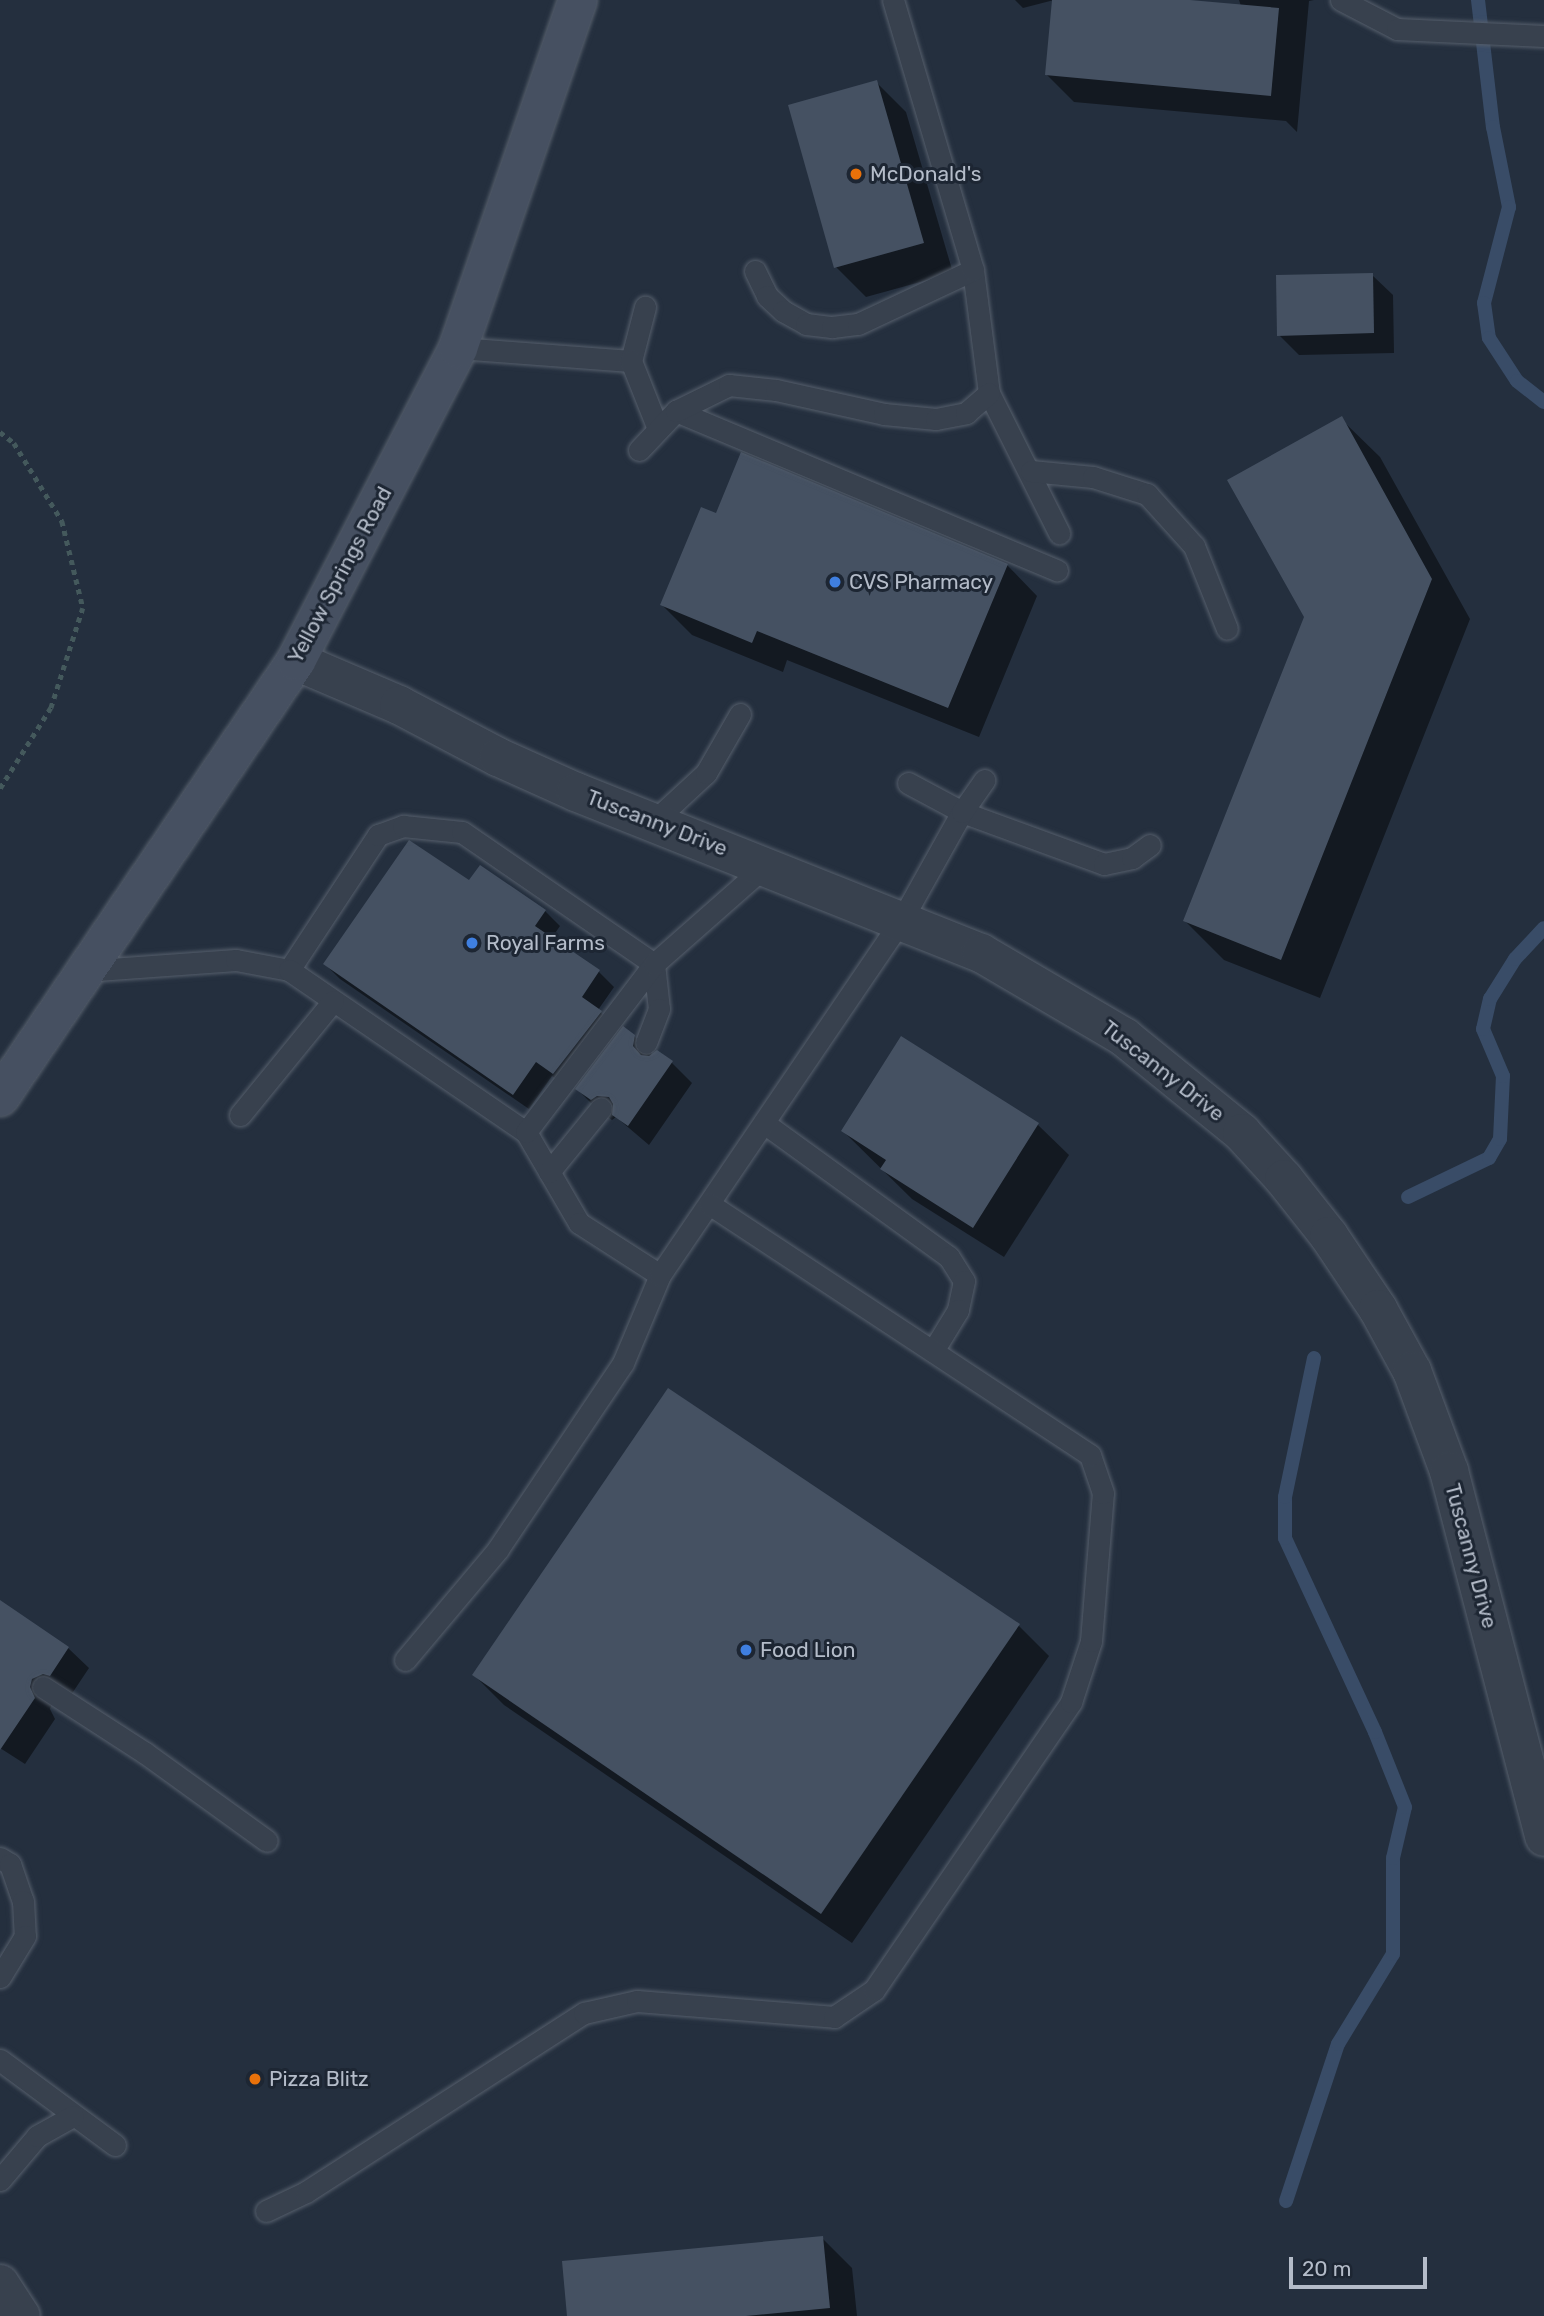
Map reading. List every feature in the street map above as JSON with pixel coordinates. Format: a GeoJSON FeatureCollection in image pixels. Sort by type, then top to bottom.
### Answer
{"type":"FeatureCollection","features":[{"type":"Feature","properties":{"kind":"main road","name":"Yellow Springs Road"},"geometry":{"type":"LineString","coordinates":[[0,1097],[83,971],[296,661],[458,348],[578,0]]}},
{"type":"Feature","properties":{"kind":"street","name":"Tuscanny Drive"},"geometry":{"type":"LineString","coordinates":[[296,661],[399,705],[498,757],[981,953],[1125,1037],[1242,1133],[1284,1179],[1329,1236],[1378,1309],[1412,1371],[1449,1471],[1544,1837]]}},
{"type":"Feature","properties":{"kind":"street"},"geometry":{"type":"LineString","coordinates":[[0,2284],[21,2316]]}},
{"type":"Feature","properties":{"kind":"lane"},"geometry":{"type":"LineString","coordinates":[[893,0],[973,270],[989,393],[1031,471],[1059,533]]}},
{"type":"Feature","properties":{"kind":"lane"},"geometry":{"type":"LineString","coordinates":[[1341,0],[1397,29],[1544,36]]}},
{"type":"Feature","properties":{"kind":"lane"},"geometry":{"type":"LineString","coordinates":[[755,271],[767,296],[783,311],[806,324],[832,327],[858,324],[973,270]]}},
{"type":"Feature","properties":{"kind":"lane"},"geometry":{"type":"LineString","coordinates":[[645,307],[631,361],[658,429]]}},
{"type":"Feature","properties":{"kind":"lane"},"geometry":{"type":"LineString","coordinates":[[458,348],[631,361]]}},
{"type":"Feature","properties":{"kind":"lane"},"geometry":{"type":"LineString","coordinates":[[639,450],[676,411],[729,385],[776,390],[884,414],[936,419],[967,413],[989,393]]}},
{"type":"Feature","properties":{"kind":"lane"},"geometry":{"type":"LineString","coordinates":[[676,411],[1057,570]]}},
{"type":"Feature","properties":{"kind":"lane"},"geometry":{"type":"LineString","coordinates":[[1031,471],[1093,477],[1147,494],[1194,546],[1227,629]]}},
{"type":"Feature","properties":{"kind":"lane"},"geometry":{"type":"LineString","coordinates":[[653,822],[706,773],[740,714]]}},
{"type":"Feature","properties":{"kind":"lane"},"geometry":{"type":"LineString","coordinates":[[405,1660],[498,1549],[623,1363],[660,1275],[901,921],[962,812],[984,780]]}},
{"type":"Feature","properties":{"kind":"lane"},"geometry":{"type":"LineString","coordinates":[[908,783],[962,812],[1104,864],[1132,858],[1150,845]]}},
{"type":"Feature","properties":{"kind":"lane"},"geometry":{"type":"LineString","coordinates":[[289,970],[378,835],[403,826],[462,832],[654,964],[659,1009],[646,1043]]}},
{"type":"Feature","properties":{"kind":"lane"},"geometry":{"type":"LineString","coordinates":[[526,1132],[654,964],[765,866]]}},
{"type":"Feature","properties":{"kind":"lane"},"geometry":{"type":"LineString","coordinates":[[83,971],[236,960],[289,970],[526,1132],[579,1223],[660,1275]]}},
{"type":"Feature","properties":{"kind":"lane"},"geometry":{"type":"LineString","coordinates":[[240,1115],[333,1001]]}},
{"type":"Feature","properties":{"kind":"lane"},"geometry":{"type":"LineString","coordinates":[[549,1172],[601,1108]]}},
{"type":"Feature","properties":{"kind":"lane"},"geometry":{"type":"LineString","coordinates":[[764,1123],[949,1257],[964,1281],[958,1310],[933,1351]]}},
{"type":"Feature","properties":{"kind":"lane"},"geometry":{"type":"LineString","coordinates":[[266,2211],[306,2192],[584,2013],[637,2001],[834,2017],[874,1990],[1070,1702],[1091,1642],[1103,1493],[1090,1455],[709,1205]]}},
{"type":"Feature","properties":{"kind":"lane"},"geometry":{"type":"LineString","coordinates":[[43,1687],[145,1753],[267,1841]]}},
{"type":"Feature","properties":{"kind":"lane"},"geometry":{"type":"LineString","coordinates":[[0,1858],[10,1864],[23,1901],[26,1936],[0,1977]]}},
{"type":"Feature","properties":{"kind":"lane"},"geometry":{"type":"LineString","coordinates":[[0,2060],[115,2145]]}},
{"type":"Feature","properties":{"kind":"lane"},"geometry":{"type":"LineString","coordinates":[[0,2180],[37,2136],[73,2116]]}},
{"type":"Feature","properties":{"kind":"path"},"geometry":{"type":"LineString","coordinates":[[0,432],[14,443],[62,521],[83,608],[51,708],[0,789]]}},
{"type":"Feature","properties":{"kind":"building"},"geometry":{"type":"Polygon","coordinates":[[[1052,0],[1190,0],[1279,8],[1271,96],[1045,75],[1052,0]]]}},
{"type":"Feature","properties":{"kind":"building","name":"McDonald's"},"geometry":{"type":"Polygon","coordinates":[[[877,80],[924,243],[834,268],[788,105],[877,80]]]}},
{"type":"Feature","properties":{"kind":"building"},"geometry":{"type":"Polygon","coordinates":[[[1373,273],[1374,333],[1277,336],[1276,275],[1373,273]]]}},
{"type":"Feature","properties":{"kind":"building"},"geometry":{"type":"Polygon","coordinates":[[[1342,416],[1432,579],[1281,960],[1183,921],[1304,617],[1227,480],[1342,416]]]}},
{"type":"Feature","properties":{"kind":"building","name":"CVS Pharmacy"},"geometry":{"type":"Polygon","coordinates":[[[741,452],[1008,564],[948,708],[757,631],[752,643],[660,605],[701,507],[716,513],[741,452]]]}},
{"type":"Feature","properties":{"kind":"building","name":"Royal Farms"},"geometry":{"type":"Polygon","coordinates":[[[409,840],[469,880],[480,865],[546,910],[535,926],[600,970],[582,997],[602,1011],[553,1074],[536,1062],[513,1095],[323,964],[409,840]]]}},
{"type":"Feature","properties":{"kind":"building"},"geometry":{"type":"Polygon","coordinates":[[[623,1026],[635,1035],[633,1046],[641,1055],[649,1056],[657,1050],[673,1061],[628,1126],[612,1115],[613,1104],[609,1097],[597,1096],[591,1100],[575,1089],[623,1026]]]}},
{"type":"Feature","properties":{"kind":"building"},"geometry":{"type":"Polygon","coordinates":[[[901,1036],[1039,1123],[973,1228],[880,1169],[886,1160],[841,1131],[901,1036]]]}},
{"type":"Feature","properties":{"kind":"building","name":"Food Lion"},"geometry":{"type":"Polygon","coordinates":[[[668,1388],[1020,1624],[821,1914],[472,1675],[668,1388]]]}},
{"type":"Feature","properties":{"kind":"building"},"geometry":{"type":"Polygon","coordinates":[[[0,1600],[69,1647],[50,1676],[43,1674],[32,1679],[30,1687],[35,1698],[0,1750],[0,1600]]]}},
{"type":"Feature","properties":{"kind":"building"},"geometry":{"type":"Polygon","coordinates":[[[823,2236],[830,2308],[746,2316],[567,2316],[562,2261],[823,2236]]]}},
{"type":"Feature","properties":{"kind":"waterway"},"geometry":{"type":"LineString","coordinates":[[1478,0],[1493,127],[1509,207],[1484,303],[1489,338],[1517,381],[1544,402]]}},
{"type":"Feature","properties":{"kind":"waterway"},"geometry":{"type":"LineString","coordinates":[[1408,1197],[1489,1158],[1500,1139],[1503,1076],[1483,1029],[1490,999],[1515,959],[1544,928]]}},
{"type":"Feature","properties":{"kind":"waterway"},"geometry":{"type":"LineString","coordinates":[[1286,2201],[1338,2044],[1393,1954],[1393,1858],[1405,1807],[1375,1732],[1285,1538],[1285,1497],[1314,1358]]}},
{"type":"Feature","properties":{"kind":"place","name":"McDonald's"},"geometry":{"type":"Point","coordinates":[856,174]}},
{"type":"Feature","properties":{"kind":"place","name":"CVS Pharmacy"},"geometry":{"type":"Point","coordinates":[835,582]}},
{"type":"Feature","properties":{"kind":"place","name":"Royal Farms"},"geometry":{"type":"Point","coordinates":[472,943]}},
{"type":"Feature","properties":{"kind":"place","name":"Food Lion"},"geometry":{"type":"Point","coordinates":[746,1650]}},
{"type":"Feature","properties":{"kind":"place","name":"Pizza Blitz"},"geometry":{"type":"Point","coordinates":[255,2079]}}]}
